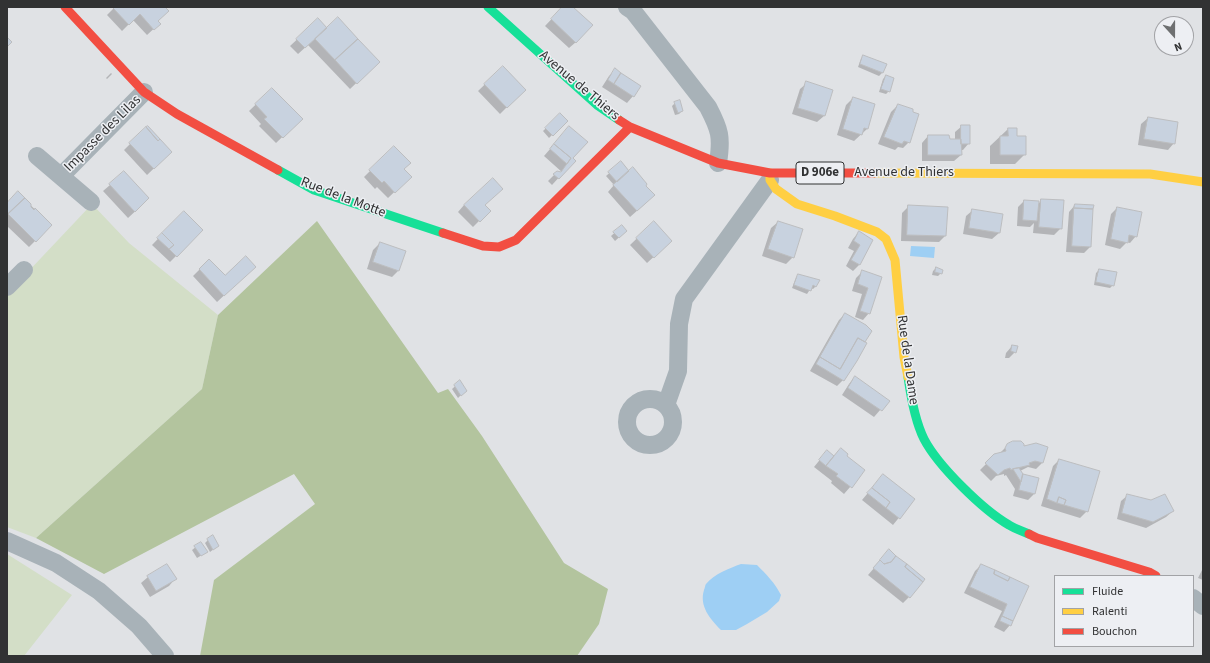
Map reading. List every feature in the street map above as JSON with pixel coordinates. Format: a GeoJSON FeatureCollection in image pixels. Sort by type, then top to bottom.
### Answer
{"type":"FeatureCollection","features":[{"type":"Feature","properties":{"kind":"street","name":"Rue de la Motte"},"geometry":{"type":"LineString","coordinates":[[65,7],[144,92],[176,114],[314,190],[483,246],[499,247],[516,240],[630,127]]}},
{"type":"Feature","properties":{"kind":"street","name":"Avenue de Thiers"},"geometry":{"type":"LineString","coordinates":[[488,7],[597,105],[630,127],[718,163],[770,176],[1150,174],[1203,182]]}},
{"type":"Feature","properties":{"kind":"street"},"geometry":{"type":"LineString","coordinates":[[627,7],[633,11],[708,107],[717,124],[720,138],[718,163]]}},
{"type":"Feature","properties":{"kind":"street","name":"Impasse des Lilas"},"geometry":{"type":"LineString","coordinates":[[61,176],[144,92]]}},
{"type":"Feature","properties":{"kind":"street","name":"Impasse des Lilas"},"geometry":{"type":"LineString","coordinates":[[37,156],[91,202]]}},
{"type":"Feature","properties":{"kind":"street"},"geometry":{"type":"LineString","coordinates":[[666,405],[678,371],[679,324],[684,299],[770,176]]}},
{"type":"Feature","properties":{"kind":"street","name":"Rue de la Dame"},"geometry":{"type":"LineString","coordinates":[[770,176],[776,190],[797,204],[835,216],[877,232],[886,239],[895,260],[904,357],[914,408],[924,439],[939,460],[963,487],[984,507],[1009,526],[1037,538],[1149,572],[1154,575]]}},
{"type":"Feature","properties":{"kind":"street"},"geometry":{"type":"LineString","coordinates":[[7,287],[24,270]]}},
{"type":"Feature","properties":{"kind":"street"},"geometry":{"type":"LineString","coordinates":[[7,541],[56,563],[99,591],[140,626],[165,656]]}},
{"type":"Feature","properties":{"kind":"street"},"geometry":{"type":"LineString","coordinates":[[1194,599],[1203,606]]}},
{"type":"Feature","properties":{"kind":"green space"},"geometry":{"type":"Polygon","coordinates":[[[92,204],[129,243],[218,315],[202,389],[36,538],[7,527],[7,294],[92,204]]]}},
{"type":"Feature","properties":{"kind":"green space"},"geometry":{"type":"Polygon","coordinates":[[[317,221],[438,393],[448,389],[482,436],[564,563],[608,589],[599,624],[577,656],[200,656],[214,580],[315,504],[294,474],[104,574],[36,538],[202,389],[218,315],[317,221]]]}},
{"type":"Feature","properties":{"kind":"green space"},"geometry":{"type":"Polygon","coordinates":[[[7,554],[72,595],[24,656],[7,656],[7,554]]]}},
{"type":"Feature","properties":{"kind":"water"},"geometry":{"type":"Polygon","coordinates":[[[911,246],[935,247],[934,258],[910,256],[911,246]]]}},
{"type":"Feature","properties":{"kind":"water"},"geometry":{"type":"Polygon","coordinates":[[[741,564],[757,565],[767,575],[781,595],[779,601],[767,612],[747,624],[736,630],[721,630],[709,617],[704,607],[703,596],[705,585],[709,580],[718,574],[741,564]]]}},
{"type":"Feature","properties":{"kind":"building"},"geometry":{"type":"Polygon","coordinates":[[[113,7],[165,7],[169,11],[158,21],[161,24],[154,30],[140,14],[129,25],[113,7]]]}},
{"type":"Feature","properties":{"kind":"building"},"geometry":{"type":"Polygon","coordinates":[[[562,7],[573,7],[593,25],[576,43],[551,19],[562,7]]]}},
{"type":"Feature","properties":{"kind":"building"},"geometry":{"type":"Polygon","coordinates":[[[338,17],[358,39],[335,60],[315,39],[338,17]]]}},
{"type":"Feature","properties":{"kind":"building"},"geometry":{"type":"Polygon","coordinates":[[[318,18],[327,28],[305,48],[296,39],[318,18]]]}},
{"type":"Feature","properties":{"kind":"building"},"geometry":{"type":"Polygon","coordinates":[[[7,37],[12,42],[7,47],[7,37]]]}},
{"type":"Feature","properties":{"kind":"building"},"geometry":{"type":"Polygon","coordinates":[[[358,39],[380,62],[357,84],[335,60],[358,39]]]}},
{"type":"Feature","properties":{"kind":"building"},"geometry":{"type":"Polygon","coordinates":[[[863,55],[887,64],[883,73],[860,64],[863,55]]]}},
{"type":"Feature","properties":{"kind":"building"},"geometry":{"type":"Polygon","coordinates":[[[503,66],[526,90],[507,108],[484,84],[503,66]]]}},
{"type":"Feature","properties":{"kind":"building"},"geometry":{"type":"Polygon","coordinates":[[[615,68],[621,73],[614,84],[608,80],[615,68]]]}},
{"type":"Feature","properties":{"kind":"building"},"geometry":{"type":"Polygon","coordinates":[[[621,73],[641,86],[634,97],[614,84],[621,73]]]}},
{"type":"Feature","properties":{"kind":"building"},"geometry":{"type":"Polygon","coordinates":[[[886,75],[894,78],[890,92],[881,89],[886,75]]]}},
{"type":"Feature","properties":{"kind":"building"},"geometry":{"type":"Polygon","coordinates":[[[806,81],[833,90],[825,116],[798,108],[806,81]]]}},
{"type":"Feature","properties":{"kind":"building"},"geometry":{"type":"Polygon","coordinates":[[[272,88],[303,119],[283,138],[264,119],[267,117],[255,104],[272,88]]]}},
{"type":"Feature","properties":{"kind":"building"},"geometry":{"type":"Polygon","coordinates":[[[853,97],[875,104],[868,129],[864,128],[862,135],[843,129],[853,97]]]}},
{"type":"Feature","properties":{"kind":"building"},"geometry":{"type":"Polygon","coordinates":[[[680,100],[683,111],[678,113],[674,102],[680,100]]]}},
{"type":"Feature","properties":{"kind":"building"},"geometry":{"type":"Polygon","coordinates":[[[898,104],[913,109],[913,112],[919,114],[910,143],[904,141],[902,144],[884,137],[898,104]]]}},
{"type":"Feature","properties":{"kind":"building"},"geometry":{"type":"Polygon","coordinates":[[[560,113],[568,121],[553,136],[545,128],[560,113]]]}},
{"type":"Feature","properties":{"kind":"building"},"geometry":{"type":"Polygon","coordinates":[[[1148,117],[1178,122],[1175,144],[1144,139],[1148,117]]]}},
{"type":"Feature","properties":{"kind":"building"},"geometry":{"type":"Polygon","coordinates":[[[961,125],[970,125],[970,144],[961,144],[961,125]]]}},
{"type":"Feature","properties":{"kind":"building"},"geometry":{"type":"Polygon","coordinates":[[[148,126],[160,139],[158,141],[146,127],[148,126]]]}},
{"type":"Feature","properties":{"kind":"building"},"geometry":{"type":"Polygon","coordinates":[[[569,126],[588,142],[573,158],[576,161],[559,179],[553,174],[557,171],[561,172],[571,158],[554,144],[569,126]]]}},
{"type":"Feature","properties":{"kind":"building"},"geometry":{"type":"Polygon","coordinates":[[[146,127],[158,141],[160,139],[172,152],[154,169],[129,143],[146,127]]]}},
{"type":"Feature","properties":{"kind":"building"},"geometry":{"type":"Polygon","coordinates":[[[1008,128],[1017,128],[1017,136],[1026,136],[1026,155],[1000,155],[1000,136],[1008,136],[1008,128]]]}},
{"type":"Feature","properties":{"kind":"building"},"geometry":{"type":"Polygon","coordinates":[[[928,135],[949,135],[950,139],[961,139],[962,155],[928,155],[928,135]]]}},
{"type":"Feature","properties":{"kind":"building"},"geometry":{"type":"Polygon","coordinates":[[[554,144],[571,158],[567,164],[550,149],[554,144]]]}},
{"type":"Feature","properties":{"kind":"building"},"geometry":{"type":"Polygon","coordinates":[[[394,146],[411,163],[404,169],[412,177],[395,193],[384,181],[382,183],[369,170],[394,146]]]}},
{"type":"Feature","properties":{"kind":"building"},"geometry":{"type":"Polygon","coordinates":[[[621,161],[629,171],[617,182],[608,172],[621,161]]]}},
{"type":"Feature","properties":{"kind":"building"},"geometry":{"type":"Polygon","coordinates":[[[633,167],[647,184],[646,186],[655,195],[637,211],[613,185],[633,167]]]}},
{"type":"Feature","properties":{"kind":"building"},"geometry":{"type":"Polygon","coordinates":[[[124,171],[149,198],[135,212],[109,184],[124,171]]]}},
{"type":"Feature","properties":{"kind":"building"},"geometry":{"type":"Polygon","coordinates":[[[493,178],[503,189],[485,205],[491,211],[480,222],[464,205],[493,178]]]}},
{"type":"Feature","properties":{"kind":"building"},"geometry":{"type":"Polygon","coordinates":[[[18,191],[25,198],[8,214],[7,203],[18,191]]]}},
{"type":"Feature","properties":{"kind":"building"},"geometry":{"type":"Polygon","coordinates":[[[25,198],[34,210],[35,208],[52,225],[36,242],[8,214],[25,198]]]}},
{"type":"Feature","properties":{"kind":"building"},"geometry":{"type":"Polygon","coordinates":[[[1041,199],[1064,200],[1062,229],[1039,227],[1041,199]]]}},
{"type":"Feature","properties":{"kind":"building"},"geometry":{"type":"Polygon","coordinates":[[[1024,200],[1039,201],[1037,221],[1023,220],[1024,200]]]}},
{"type":"Feature","properties":{"kind":"building"},"geometry":{"type":"Polygon","coordinates":[[[1075,204],[1094,205],[1093,209],[1074,208],[1075,204]]]}},
{"type":"Feature","properties":{"kind":"building"},"geometry":{"type":"Polygon","coordinates":[[[908,205],[948,207],[946,236],[907,235],[908,205]]]}},
{"type":"Feature","properties":{"kind":"building"},"geometry":{"type":"Polygon","coordinates":[[[1117,207],[1142,212],[1137,237],[1129,235],[1128,243],[1111,239],[1117,207]]]}},
{"type":"Feature","properties":{"kind":"building"},"geometry":{"type":"Polygon","coordinates":[[[1074,208],[1093,209],[1091,247],[1072,246],[1074,208]]]}},
{"type":"Feature","properties":{"kind":"building"},"geometry":{"type":"Polygon","coordinates":[[[972,209],[1003,214],[1000,233],[969,228],[972,209]]]}},
{"type":"Feature","properties":{"kind":"building"},"geometry":{"type":"Polygon","coordinates":[[[184,211],[203,230],[177,257],[169,249],[174,245],[162,233],[184,211]]]}},
{"type":"Feature","properties":{"kind":"building"},"geometry":{"type":"Polygon","coordinates":[[[654,221],[672,241],[654,258],[636,238],[654,221]]]}},
{"type":"Feature","properties":{"kind":"building"},"geometry":{"type":"Polygon","coordinates":[[[778,221],[803,229],[794,258],[768,249],[778,221]]]}},
{"type":"Feature","properties":{"kind":"building"},"geometry":{"type":"Polygon","coordinates":[[[622,225],[627,231],[619,238],[613,232],[622,225]]]}},
{"type":"Feature","properties":{"kind":"building"},"geometry":{"type":"Polygon","coordinates":[[[859,231],[873,240],[860,265],[851,260],[860,245],[854,241],[859,231]]]}},
{"type":"Feature","properties":{"kind":"building"},"geometry":{"type":"Polygon","coordinates":[[[162,233],[174,245],[169,249],[157,238],[162,233]]]}},
{"type":"Feature","properties":{"kind":"building"},"geometry":{"type":"Polygon","coordinates":[[[380,242],[406,251],[399,271],[373,262],[380,242]]]}},
{"type":"Feature","properties":{"kind":"building"},"geometry":{"type":"Polygon","coordinates":[[[246,256],[256,267],[224,296],[199,269],[209,259],[225,275],[246,256]]]}},
{"type":"Feature","properties":{"kind":"building"},"geometry":{"type":"Polygon","coordinates":[[[936,267],[943,270],[942,274],[935,272],[936,267]]]}},
{"type":"Feature","properties":{"kind":"building"},"geometry":{"type":"Polygon","coordinates":[[[1099,269],[1117,272],[1114,286],[1096,282],[1099,269]]]}},
{"type":"Feature","properties":{"kind":"building"},"geometry":{"type":"Polygon","coordinates":[[[862,270],[882,277],[870,314],[860,311],[868,288],[858,284],[862,270]]]}},
{"type":"Feature","properties":{"kind":"building"},"geometry":{"type":"Polygon","coordinates":[[[798,274],[820,280],[816,287],[813,285],[811,291],[794,285],[798,274]]]}},
{"type":"Feature","properties":{"kind":"building"},"geometry":{"type":"Polygon","coordinates":[[[845,313],[866,325],[872,331],[865,342],[858,338],[840,369],[820,357],[845,313]]]}},
{"type":"Feature","properties":{"kind":"building"},"geometry":{"type":"Polygon","coordinates":[[[858,338],[867,343],[844,381],[816,364],[820,357],[840,369],[858,338]]]}},
{"type":"Feature","properties":{"kind":"building"},"geometry":{"type":"Polygon","coordinates":[[[1012,345],[1018,346],[1016,353],[1011,351],[1012,345]]]}},
{"type":"Feature","properties":{"kind":"building"},"geometry":{"type":"Polygon","coordinates":[[[855,376],[890,401],[882,411],[848,388],[855,376]]]}},
{"type":"Feature","properties":{"kind":"building"},"geometry":{"type":"Polygon","coordinates":[[[460,380],[467,391],[461,396],[454,385],[460,380]]]}},
{"type":"Feature","properties":{"kind":"building"},"geometry":{"type":"Polygon","coordinates":[[[1013,441],[1021,441],[1024,446],[1036,443],[1048,447],[1043,463],[1035,461],[1029,463],[1030,465],[1011,470],[1010,468],[1004,470],[998,475],[985,463],[994,454],[1006,451],[1005,448],[1007,444],[1013,441]]]}},
{"type":"Feature","properties":{"kind":"building"},"geometry":{"type":"Polygon","coordinates":[[[841,448],[848,454],[847,456],[865,470],[852,488],[836,476],[838,474],[826,466],[841,448]]]}},
{"type":"Feature","properties":{"kind":"building"},"geometry":{"type":"Polygon","coordinates":[[[827,450],[834,456],[826,466],[819,460],[827,450]]]}},
{"type":"Feature","properties":{"kind":"building"},"geometry":{"type":"Polygon","coordinates":[[[1059,459],[1100,471],[1088,512],[1064,505],[1066,500],[1059,497],[1057,503],[1047,499],[1059,459]]]}},
{"type":"Feature","properties":{"kind":"building"},"geometry":{"type":"Polygon","coordinates":[[[1019,468],[1023,474],[1021,482],[1013,469],[1019,468]]]}},
{"type":"Feature","properties":{"kind":"building"},"geometry":{"type":"Polygon","coordinates":[[[883,474],[915,499],[900,519],[886,508],[890,502],[872,488],[883,474]]]}},
{"type":"Feature","properties":{"kind":"building"},"geometry":{"type":"Polygon","coordinates":[[[1023,474],[1039,478],[1035,494],[1019,490],[1023,474]]]}},
{"type":"Feature","properties":{"kind":"building"},"geometry":{"type":"Polygon","coordinates":[[[872,488],[890,502],[886,508],[867,493],[872,488]]]}},
{"type":"Feature","properties":{"kind":"building"},"geometry":{"type":"Polygon","coordinates":[[[1127,494],[1151,500],[1165,494],[1174,511],[1153,522],[1122,513],[1127,494]]]}},
{"type":"Feature","properties":{"kind":"building"},"geometry":{"type":"Polygon","coordinates":[[[1059,497],[1066,500],[1064,505],[1057,503],[1059,497]]]}},
{"type":"Feature","properties":{"kind":"building"},"geometry":{"type":"Polygon","coordinates":[[[213,535],[219,546],[213,550],[207,539],[213,535]]]}},
{"type":"Feature","properties":{"kind":"building"},"geometry":{"type":"Polygon","coordinates":[[[201,542],[208,552],[201,556],[194,546],[201,542]]]}},
{"type":"Feature","properties":{"kind":"building"},"geometry":{"type":"Polygon","coordinates":[[[889,549],[896,556],[891,562],[884,564],[880,560],[889,549]]]}},
{"type":"Feature","properties":{"kind":"building"},"geometry":{"type":"Polygon","coordinates":[[[896,556],[907,564],[905,567],[923,582],[910,598],[873,568],[880,560],[884,564],[891,562],[896,556]]]}},
{"type":"Feature","properties":{"kind":"building"},"geometry":{"type":"Polygon","coordinates":[[[167,564],[177,579],[156,591],[147,576],[167,564]]]}},
{"type":"Feature","properties":{"kind":"building"},"geometry":{"type":"Polygon","coordinates":[[[907,564],[925,579],[923,582],[905,567],[907,564]]]}},
{"type":"Feature","properties":{"kind":"building"},"geometry":{"type":"Polygon","coordinates":[[[981,564],[995,570],[994,574],[1008,581],[1010,577],[1029,586],[1013,621],[1002,616],[1007,604],[970,587],[981,564]]]}},
{"type":"Feature","properties":{"kind":"building"},"geometry":{"type":"Polygon","coordinates":[[[995,570],[1010,577],[1008,581],[994,574],[995,570]]]}},
{"type":"Feature","properties":{"kind":"building"},"geometry":{"type":"Polygon","coordinates":[[[1002,616],[1013,621],[1011,626],[1000,621],[1002,616]]]}},
{"type":"Feature","properties":{"kind":"traffic: fast"},"geometry":{"type":"LineString","coordinates":[[488,7],[597,105],[619,120]]}},
{"type":"Feature","properties":{"kind":"traffic: fast"},"geometry":{"type":"LineString","coordinates":[[278,170],[314,190],[443,233]]}},
{"type":"Feature","properties":{"kind":"traffic: fast"},"geometry":{"type":"LineString","coordinates":[[908,377],[910,393],[918,425],[924,439],[940,462],[974,498],[998,518],[1016,529],[1029,534]]}},
{"type":"Feature","properties":{"kind":"traffic: slow"},"geometry":{"type":"LineString","coordinates":[[770,173],[770,180],[776,189],[797,204],[835,216],[877,232],[886,239],[895,260],[904,357],[908,377]]}},
{"type":"Feature","properties":{"kind":"traffic: slow"},"geometry":{"type":"LineString","coordinates":[[874,173],[1150,174],[1203,182]]}},
{"type":"Feature","properties":{"kind":"traffic: jam"},"geometry":{"type":"LineString","coordinates":[[65,7],[144,92],[177,114],[278,170]]}},
{"type":"Feature","properties":{"kind":"traffic: jam"},"geometry":{"type":"LineString","coordinates":[[619,120],[630,127],[718,163],[770,173],[874,173]]}},
{"type":"Feature","properties":{"kind":"traffic: jam"},"geometry":{"type":"LineString","coordinates":[[443,233],[483,246],[499,247],[516,240],[630,127]]}},
{"type":"Feature","properties":{"kind":"traffic: jam"},"geometry":{"type":"LineString","coordinates":[[1029,534],[1037,538],[1149,572],[1154,575]]}}]}
